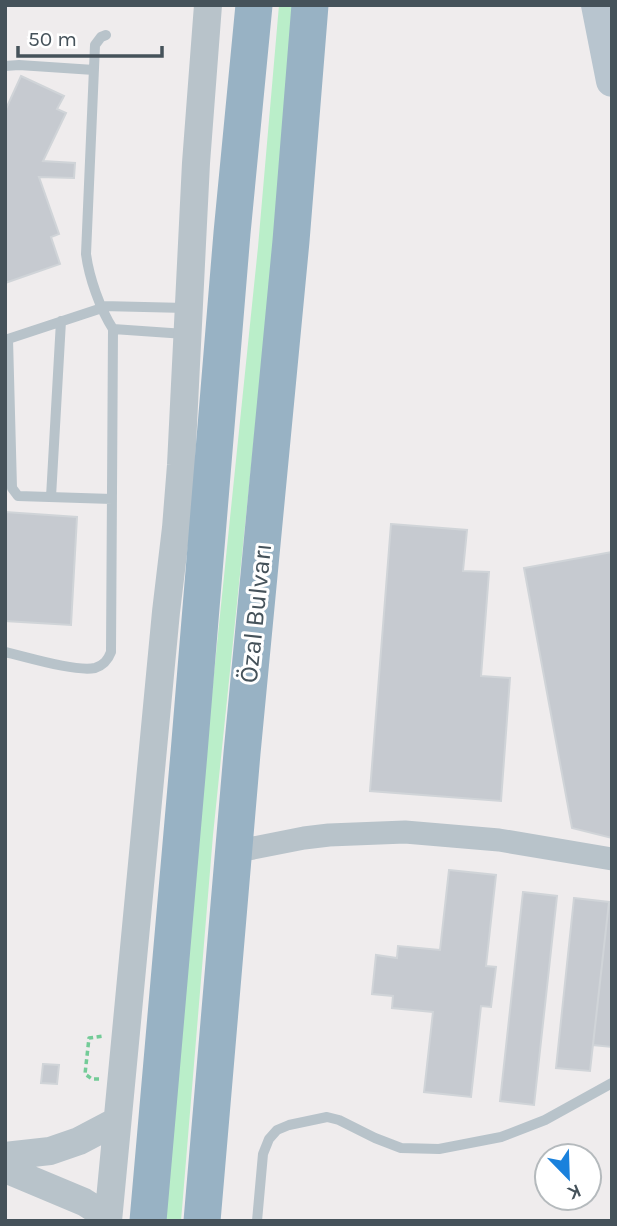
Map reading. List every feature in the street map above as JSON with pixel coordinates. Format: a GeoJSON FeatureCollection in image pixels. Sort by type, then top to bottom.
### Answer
{"type":"FeatureCollection","features":[{"type":"Feature","properties":{"kind":"highway"},"geometry":{"type":"LineString","coordinates":[[232,233],[224,188],[233,5]]}},
{"type":"Feature","properties":{"kind":"highway","name":"Özal Bulvarı"},"geometry":{"type":"LineString","coordinates":[[148,1221],[232,233],[254,5]]}},
{"type":"Feature","properties":{"kind":"highway","name":"Özal Bulvarı"},"geometry":{"type":"LineString","coordinates":[[202,1221],[310,5]]}},
{"type":"Feature","properties":{"kind":"highway"},"geometry":{"type":"LineString","coordinates":[[291,242],[313,162],[331,5]]}},
{"type":"Feature","properties":{"kind":"main road"},"geometry":{"type":"LineString","coordinates":[[597,5],[612,81]]}},
{"type":"Feature","properties":{"kind":"street"},"geometry":{"type":"LineString","coordinates":[[5,1169],[83,1202],[108,1219],[176,528],[196,163],[208,5]]}},
{"type":"Feature","properties":{"kind":"street"},"geometry":{"type":"LineString","coordinates":[[233,852],[329,835],[405,832],[499,840],[612,859]]}},
{"type":"Feature","properties":{"kind":"street"},"geometry":{"type":"LineString","coordinates":[[5,1157],[50,1152],[79,1141],[117,1121]]}},
{"type":"Feature","properties":{"kind":"lane"},"geometry":{"type":"LineString","coordinates":[[5,652],[71,667],[93,668],[107,661],[111,652],[113,329],[89,274],[86,254],[95,45],[106,35]]}},
{"type":"Feature","properties":{"kind":"lane"},"geometry":{"type":"LineString","coordinates":[[5,66],[94,70]]}},
{"type":"Feature","properties":{"kind":"lane"},"geometry":{"type":"LineString","coordinates":[[112,499],[18,496],[12,488],[7,339],[102,307],[188,321]]}},
{"type":"Feature","properties":{"kind":"lane"},"geometry":{"type":"LineString","coordinates":[[51,497],[61,321]]}},
{"type":"Feature","properties":{"kind":"lane"},"geometry":{"type":"LineString","coordinates":[[113,329],[188,321]]}},
{"type":"Feature","properties":{"kind":"lane"},"geometry":{"type":"LineString","coordinates":[[257,1221],[263,1154],[276,1130],[327,1117],[401,1147],[439,1149],[501,1137],[545,1120],[612,1083]]}},
{"type":"Feature","properties":{"kind":"path"},"geometry":{"type":"LineString","coordinates":[[92,1079],[85,1074],[89,1038],[126,1032]]}},
{"type":"Feature","properties":{"kind":"green space"},"geometry":{"type":"Polygon","coordinates":[[[279,5],[295,5],[273,256],[213,835],[181,1221],[164,1221],[198,828],[258,247],[279,5]]]}},
{"type":"Feature","properties":{"kind":"building"},"geometry":{"type":"Polygon","coordinates":[[[21,76],[64,96],[57,109],[66,113],[43,161],[75,163],[74,178],[39,177],[59,234],[51,237],[60,264],[5,283],[5,111],[21,76]]]}},
{"type":"Feature","properties":{"kind":"building"},"geometry":{"type":"Polygon","coordinates":[[[5,512],[77,517],[71,625],[5,621],[5,512]]]}},
{"type":"Feature","properties":{"kind":"building"},"geometry":{"type":"Polygon","coordinates":[[[391,524],[467,530],[463,571],[489,572],[481,676],[510,678],[501,801],[370,791],[391,524]]]}},
{"type":"Feature","properties":{"kind":"building"},"geometry":{"type":"Polygon","coordinates":[[[612,552],[612,838],[572,828],[524,568],[612,552]]]}},
{"type":"Feature","properties":{"kind":"building"},"geometry":{"type":"Polygon","coordinates":[[[449,870],[496,875],[486,966],[496,967],[491,1007],[481,1006],[471,1097],[424,1092],[433,1012],[392,1008],[393,996],[372,994],[376,955],[397,958],[398,946],[440,950],[449,870]]]}},
{"type":"Feature","properties":{"kind":"building"},"geometry":{"type":"Polygon","coordinates":[[[523,892],[557,896],[534,1105],[500,1101],[523,892]]]}},
{"type":"Feature","properties":{"kind":"building"},"geometry":{"type":"Polygon","coordinates":[[[574,898],[609,902],[590,1071],[556,1068],[574,898]]]}},
{"type":"Feature","properties":{"kind":"building"},"geometry":{"type":"Polygon","coordinates":[[[609,902],[612,902],[612,1047],[593,1045],[609,902]]]}},
{"type":"Feature","properties":{"kind":"building"},"geometry":{"type":"Polygon","coordinates":[[[43,1064],[59,1065],[57,1084],[41,1083],[43,1064]]]}}]}
